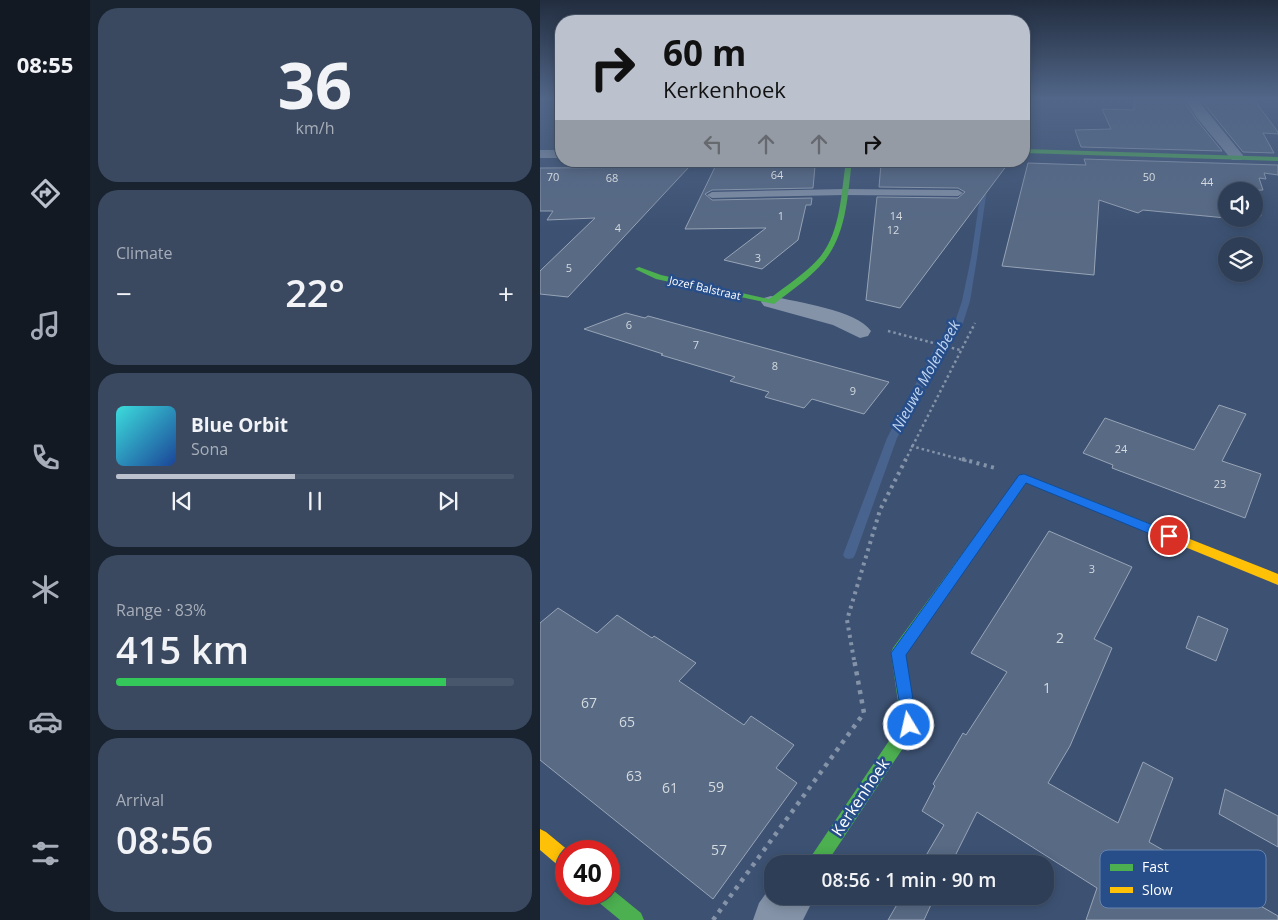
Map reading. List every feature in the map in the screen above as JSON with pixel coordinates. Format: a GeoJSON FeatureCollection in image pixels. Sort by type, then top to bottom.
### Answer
{"type":"FeatureCollection","features":[{"type":"Feature","properties":{"kind":"street"},"geometry":{"type":"LineString","coordinates":[[1223,142],[1237,157]]}},
{"type":"Feature","properties":{"kind":"street"},"geometry":{"type":"LineString","coordinates":[[1030,151],[1278,159]]}},
{"type":"Feature","properties":{"kind":"street"},"geometry":{"type":"LineString","coordinates":[[540,154],[555,154]]}},
{"type":"Feature","properties":{"kind":"street"},"geometry":{"type":"LineString","coordinates":[[771,302],[816,265],[829,250],[844,192],[848,167]]}},
{"type":"Feature","properties":{"kind":"street","name":"Jozef Balstraat"},"geometry":{"type":"LineString","coordinates":[[639,269],[659,277],[841,320],[860,331]]}},
{"type":"Feature","properties":{"kind":"street"},"geometry":{"type":"LineString","coordinates":[[1024,478],[1278,580]]}},
{"type":"Feature","properties":{"kind":"street","name":"Kerkenhoek"},"geometry":{"type":"LineString","coordinates":[[821,855],[909,725],[898,653],[1024,478]]}},
{"type":"Feature","properties":{"kind":"street"},"geometry":{"type":"LineString","coordinates":[[540,838],[555,851]]}},
{"type":"Feature","properties":{"kind":"street"},"geometry":{"type":"LineString","coordinates":[[617,905],[634,920]]}},
{"type":"Feature","properties":{"kind":"street"},"geometry":{"type":"LineString","coordinates":[[776,920],[786,905]]}},
{"type":"Feature","properties":{"kind":"lane"},"geometry":{"type":"LineString","coordinates":[[712,195],[844,192],[958,193]]}},
{"type":"Feature","properties":{"kind":"path"},"geometry":{"type":"LineString","coordinates":[[713,920],[864,713],[848,620],[880,510],[975,323]]}},
{"type":"Feature","properties":{"kind":"path"},"geometry":{"type":"LineString","coordinates":[[860,331],[886,330],[960,350]]}},
{"type":"Feature","properties":{"kind":"path"},"geometry":{"type":"LineString","coordinates":[[911,446],[1010,472],[1024,478]]}},
{"type":"Feature","properties":{"kind":"building"},"geometry":{"type":"Polygon","coordinates":[[[1079,142],[1215,142],[1222,151],[1081,147],[1079,142]]]}},
{"type":"Feature","properties":{"kind":"building"},"geometry":{"type":"Polygon","coordinates":[[[1235,142],[1268,142],[1274,153],[1243,152],[1235,142]]]}},
{"type":"Feature","properties":{"kind":"building"},"geometry":{"type":"Polygon","coordinates":[[[1084,159],[1278,165],[1278,175],[1264,173],[1266,179],[1259,178],[1260,182],[1218,182],[1218,217],[1143,210],[1138,213],[1099,200],[1094,275],[1002,266],[1027,167],[1030,167],[1030,163],[1086,165],[1084,159]]]}},
{"type":"Feature","properties":{"kind":"building"},"geometry":{"type":"Polygon","coordinates":[[[689,167],[568,297],[540,294],[540,271],[595,218],[547,220],[553,211],[540,211],[540,168],[689,167]]]}},
{"type":"Feature","properties":{"kind":"building"},"geometry":{"type":"Polygon","coordinates":[[[715,167],[815,167],[813,188],[712,190],[705,194],[712,200],[812,198],[811,205],[806,205],[798,240],[762,269],[724,260],[766,228],[685,229],[715,167]]]}},
{"type":"Feature","properties":{"kind":"building"},"geometry":{"type":"Polygon","coordinates":[[[881,167],[1006,167],[900,308],[866,300],[877,197],[958,198],[965,192],[958,188],[879,187],[881,167]]]}},
{"type":"Feature","properties":{"kind":"building"},"geometry":{"type":"Polygon","coordinates":[[[626,313],[645,318],[648,316],[889,382],[864,414],[812,399],[804,408],[765,397],[769,392],[730,381],[735,377],[584,329],[626,313]]]}},
{"type":"Feature","properties":{"kind":"building"},"geometry":{"type":"Polygon","coordinates":[[[1219,405],[1246,414],[1222,461],[1261,474],[1245,518],[1112,468],[1113,465],[1083,453],[1105,418],[1194,450],[1219,405]]]}},
{"type":"Feature","properties":{"kind":"building"},"geometry":{"type":"Polygon","coordinates":[[[1049,531],[1132,567],[1094,639],[1112,648],[1070,746],[1048,783],[1118,823],[1143,762],[1173,778],[1149,842],[1163,850],[1100,850],[1100,908],[1264,908],[1278,916],[1278,920],[1086,920],[1097,888],[1054,861],[1054,855],[1045,855],[977,812],[956,855],[926,855],[944,825],[922,811],[935,786],[933,784],[963,733],[966,735],[1007,672],[971,653],[1049,531]]]}},
{"type":"Feature","properties":{"kind":"building"},"geometry":{"type":"Polygon","coordinates":[[[558,608],[597,633],[617,615],[652,638],[654,636],[696,663],[679,681],[744,725],[751,716],[794,745],[776,768],[797,783],[713,899],[540,760],[540,623],[558,608]]]}},
{"type":"Feature","properties":{"kind":"building"},"geometry":{"type":"Polygon","coordinates":[[[1198,616],[1228,629],[1216,661],[1186,648],[1198,616]]]}},
{"type":"Feature","properties":{"kind":"building"},"geometry":{"type":"Polygon","coordinates":[[[1225,789],[1278,816],[1278,847],[1219,814],[1225,789]]]}},
{"type":"Feature","properties":{"kind":"building"},"geometry":{"type":"Polygon","coordinates":[[[897,905],[931,905],[924,920],[888,920],[897,905]]]}},
{"type":"Feature","properties":{"kind":"waterway","name":"Nieuwe Molenbeek"},"geometry":{"type":"LineString","coordinates":[[849,555],[892,438],[941,344],[959,323],[966,301],[974,258],[983,196],[985,167]]}},
{"type":"Feature","properties":{"kind":"traffic: fast"},"geometry":{"type":"LineString","coordinates":[[1030,151],[1278,159]]}},
{"type":"Feature","properties":{"kind":"traffic: fast"},"geometry":{"type":"LineString","coordinates":[[639,269],[659,277],[771,302],[809,272],[828,251],[837,230],[843,207],[848,167]]}},
{"type":"Feature","properties":{"kind":"traffic: fast"},"geometry":{"type":"LineString","coordinates":[[821,855],[909,725],[898,653],[1024,478],[1167,535]]}},
{"type":"Feature","properties":{"kind":"traffic: fast"},"geometry":{"type":"LineString","coordinates":[[617,905],[634,920]]}},
{"type":"Feature","properties":{"kind":"traffic: slow"},"geometry":{"type":"LineString","coordinates":[[1167,535],[1278,580]]}},
{"type":"Feature","properties":{"kind":"traffic: slow"},"geometry":{"type":"LineString","coordinates":[[540,838],[555,851]]}},
{"type":"Feature","properties":{"kind":"route"},"geometry":{"type":"LineString","coordinates":[[909,725],[898,653],[1024,478],[1169,536]]}}]}
